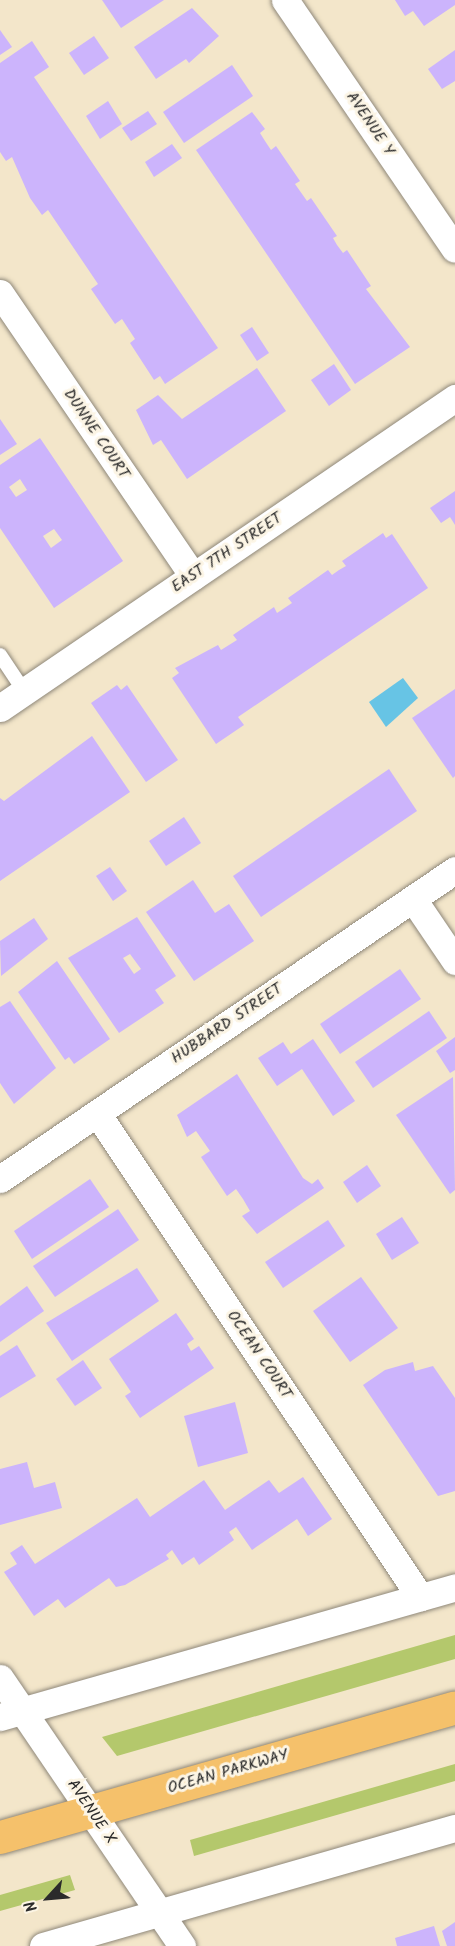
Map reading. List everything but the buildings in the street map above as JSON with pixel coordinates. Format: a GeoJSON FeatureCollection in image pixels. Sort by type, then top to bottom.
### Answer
{"type":"FeatureCollection","features":[{"type":"Feature","properties":{"kind":"main road","name":"OCEAN PARKWAY"},"geometry":{"type":"LineString","coordinates":[[0,1838],[455,1707]]}},
{"type":"Feature","properties":{"kind":"street","name":"AVENUE Y"},"geometry":{"type":"LineString","coordinates":[[285,0],[455,249]]}},
{"type":"Feature","properties":{"kind":"street","name":"DUNNE COURT"},"geometry":{"type":"LineString","coordinates":[[0,292],[193,576]]}},
{"type":"Feature","properties":{"kind":"street","name":"EAST 7TH STREET"},"geometry":{"type":"LineString","coordinates":[[0,708],[455,398]]}},
{"type":"Feature","properties":{"kind":"street","name":"HUBBARD STREET"},"geometry":{"type":"LineString","coordinates":[[0,1179],[455,870]]}},
{"type":"Feature","properties":{"kind":"street"},"geometry":{"type":"LineString","coordinates":[[413,899],[455,961]]}},
{"type":"Feature","properties":{"kind":"street","name":"OCEAN COURT"},"geometry":{"type":"LineString","coordinates":[[97,1113],[420,1597]]}},
{"type":"Feature","properties":{"kind":"street"},"geometry":{"type":"LineString","coordinates":[[11,1714],[455,1587]]}},
{"type":"Feature","properties":{"kind":"street","name":"AVENUE X"},"geometry":{"type":"LineString","coordinates":[[0,1678],[11,1714],[90,1812],[182,1946]]}},
{"type":"Feature","properties":{"kind":"street"},"geometry":{"type":"LineString","coordinates":[[43,1946],[455,1828]]}},
{"type":"Feature","properties":{"kind":"lane"},"geometry":{"type":"LineString","coordinates":[[0,655],[24,691]]}},
{"type":"Feature","properties":{"kind":"green space"},"geometry":{"type":"Polygon","coordinates":[[[455,1635],[455,1659],[117,1756],[102,1737],[455,1635]]]}},
{"type":"Feature","properties":{"kind":"green space"},"geometry":{"type":"Polygon","coordinates":[[[455,1764],[455,1781],[194,1856],[190,1840],[455,1764]]]}},
{"type":"Feature","properties":{"kind":"green space"},"geometry":{"type":"Polygon","coordinates":[[[70,1875],[75,1890],[0,1911],[0,1895],[70,1875]]]}},
{"type":"Feature","properties":{"kind":"water"},"geometry":{"type":"Polygon","coordinates":[[[403,678],[418,698],[386,727],[369,702],[403,678]]]}}]}
